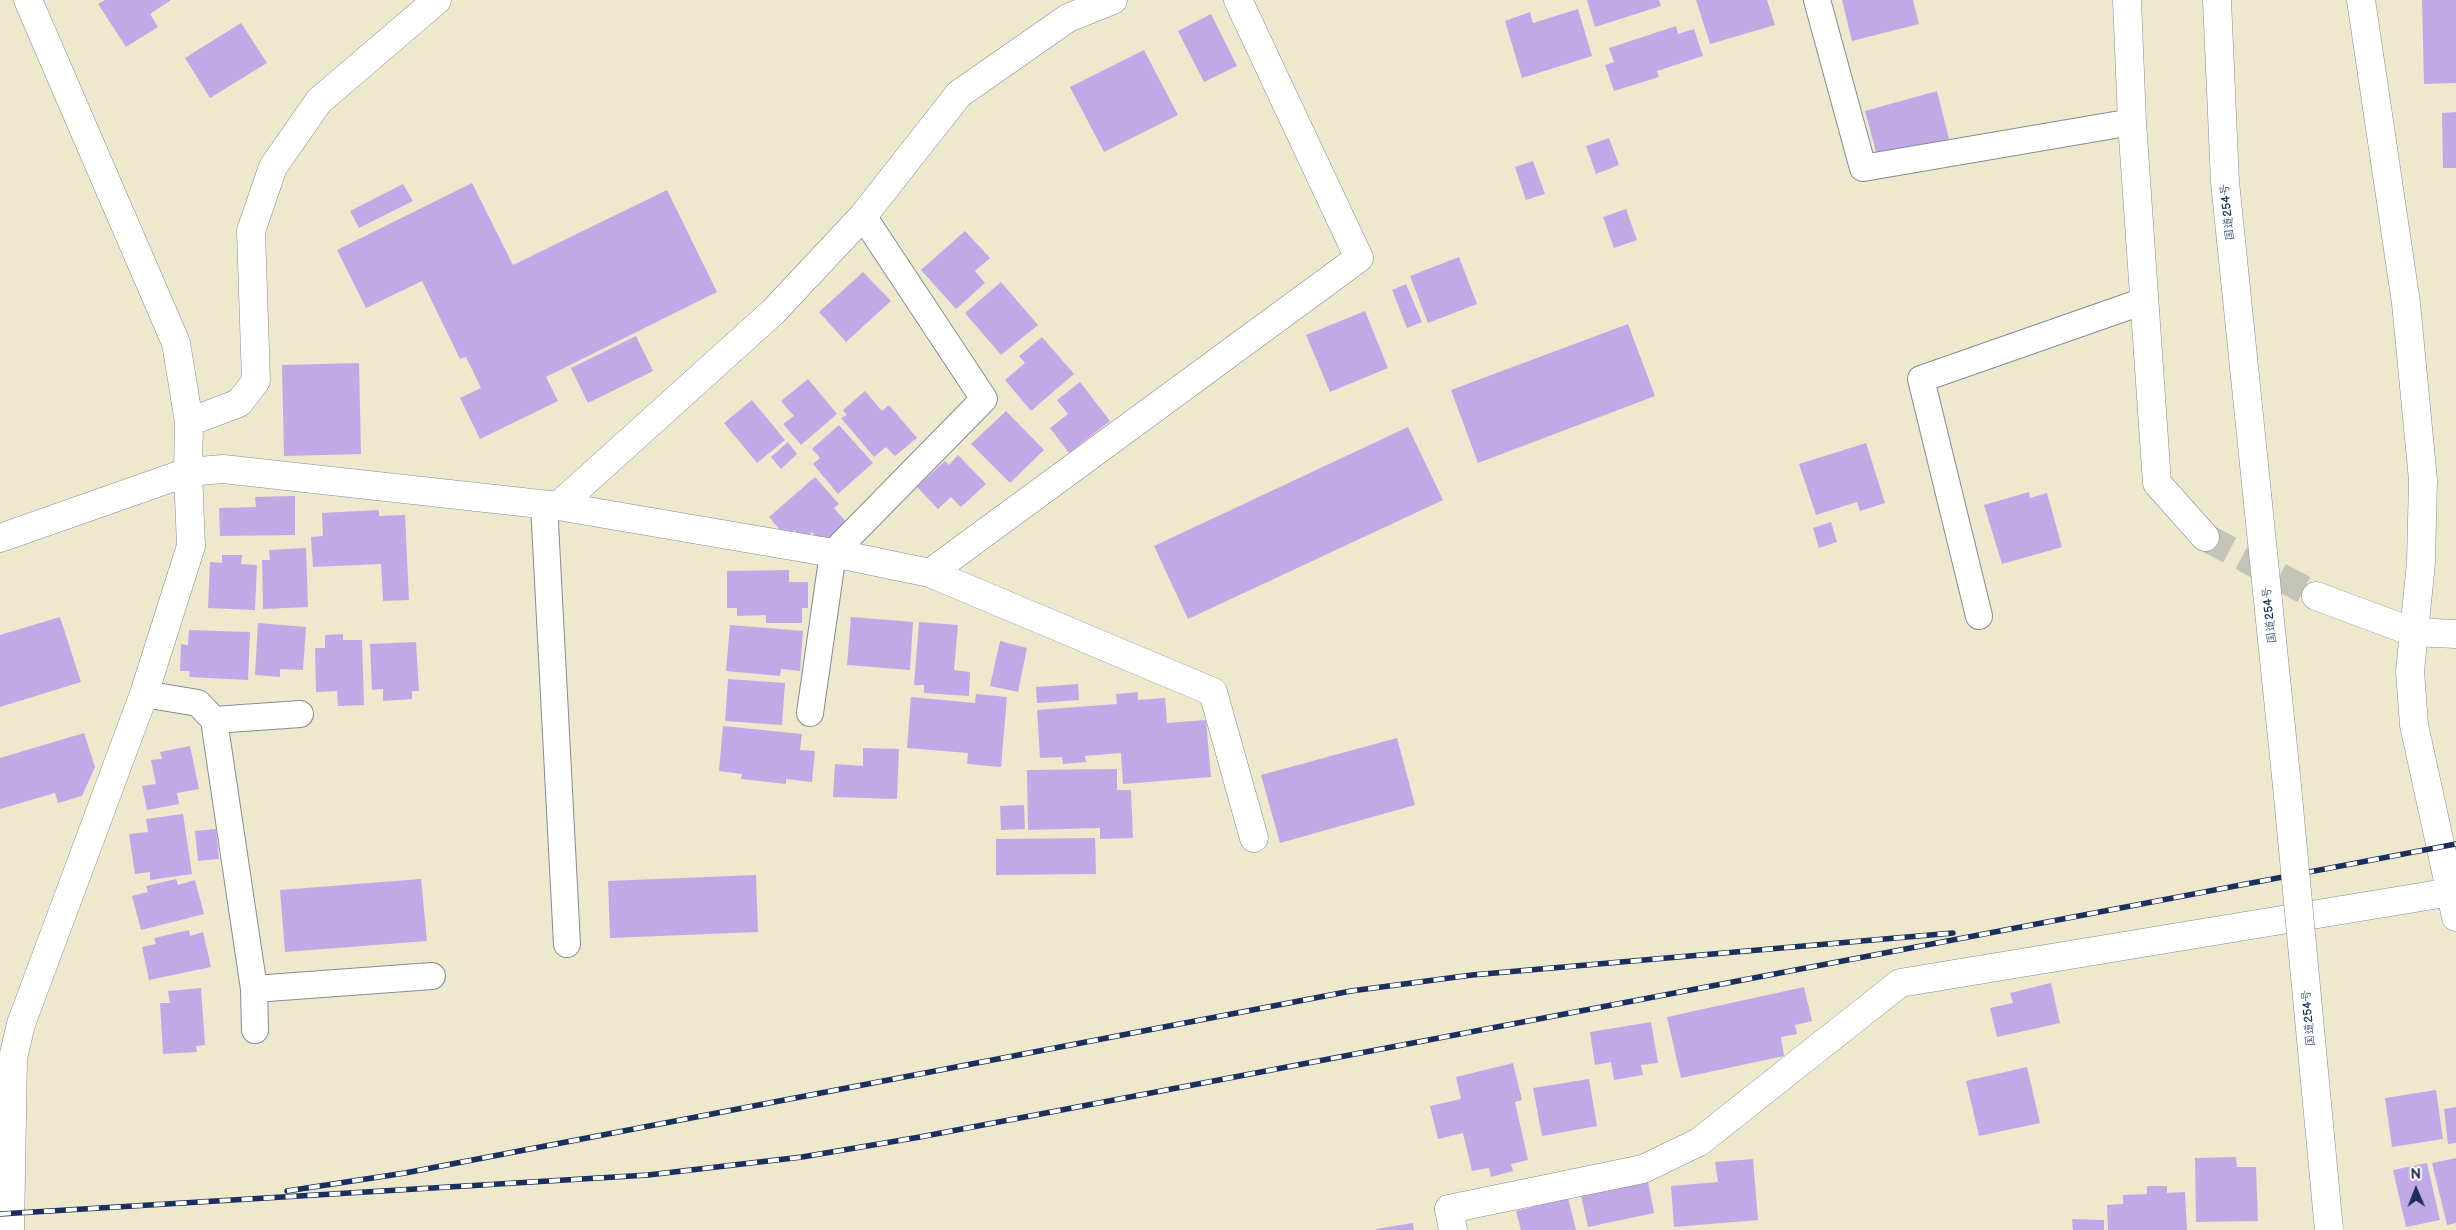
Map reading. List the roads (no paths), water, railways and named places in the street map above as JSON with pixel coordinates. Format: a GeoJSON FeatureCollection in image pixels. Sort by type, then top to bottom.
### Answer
{"type":"FeatureCollection","features":[{"type":"Feature","properties":{"kind":"main road"},"geometry":{"type":"LineString","coordinates":[[10,1230],[13,1058],[19,1032],[144,694],[191,546],[188,472],[189,422],[176,344],[28,0]]}},
{"type":"Feature","properties":{"kind":"main road"},"geometry":{"type":"LineString","coordinates":[[189,422],[239,403],[256,381],[252,231],[273,167],[320,101],[437,0]]}},
{"type":"Feature","properties":{"kind":"main road"},"geometry":{"type":"LineString","coordinates":[[551,505],[773,312],[863,216],[959,94],[1068,18],[1113,0]]}},
{"type":"Feature","properties":{"kind":"main road"},"geometry":{"type":"LineString","coordinates":[[930,573],[1359,258],[1238,0]]}},
{"type":"Feature","properties":{"kind":"main road"},"geometry":{"type":"LineString","coordinates":[[2128,0],[2132,122],[2157,484],[2205,538]]}},
{"type":"Feature","properties":{"kind":"main road","name":"国道254号"},"geometry":{"type":"LineString","coordinates":[[2217,0],[2225,182],[2287,786],[2329,1230]]}},
{"type":"Feature","properties":{"kind":"main road"},"geometry":{"type":"LineString","coordinates":[[1451,1220],[1643,1169],[1699,1142],[1900,983],[2453,904],[2414,725],[2410,671],[2422,563],[2423,480],[2406,303],[2361,0]]}},
{"type":"Feature","properties":{"kind":"main road"},"geometry":{"type":"LineString","coordinates":[[0,538],[188,472],[224,469],[551,505],[833,553],[930,573],[1213,692],[1254,838]]}},
{"type":"Feature","properties":{"kind":"main road"},"geometry":{"type":"LineString","coordinates":[[2316,596],[2413,632],[2456,634]]}},
{"type":"Feature","properties":{"kind":"lane"},"geometry":{"type":"LineString","coordinates":[[1817,0],[1863,168],[2132,122]]}},
{"type":"Feature","properties":{"kind":"lane"},"geometry":{"type":"LineString","coordinates":[[810,713],[833,553],[984,399],[863,216]]}},
{"type":"Feature","properties":{"kind":"lane"},"geometry":{"type":"LineString","coordinates":[[1979,616],[1921,379],[2144,301]]}},
{"type":"Feature","properties":{"kind":"lane"},"geometry":{"type":"LineString","coordinates":[[551,505],[567,944]]}},
{"type":"Feature","properties":{"kind":"lane"},"geometry":{"type":"LineString","coordinates":[[144,694],[198,703],[214,720],[254,988],[256,1030]]}},
{"type":"Feature","properties":{"kind":"lane"},"geometry":{"type":"LineString","coordinates":[[214,720],[300,714]]}},
{"type":"Feature","properties":{"kind":"lane"},"geometry":{"type":"LineString","coordinates":[[254,988],[432,976]]}},
{"type":"Feature","properties":{"kind":"tunnel"},"geometry":{"type":"LineString","coordinates":[[2205,537],[2316,596]]}},
{"type":"Feature","properties":{"kind":"railway"},"geometry":{"type":"LineString","coordinates":[[0,1214],[648,1175],[802,1157],[920,1137],[2456,844]]}},
{"type":"Feature","properties":{"kind":"railway"},"geometry":{"type":"LineString","coordinates":[[287,1191],[405,1173],[1351,991],[1472,975],[1953,933]]}}]}
